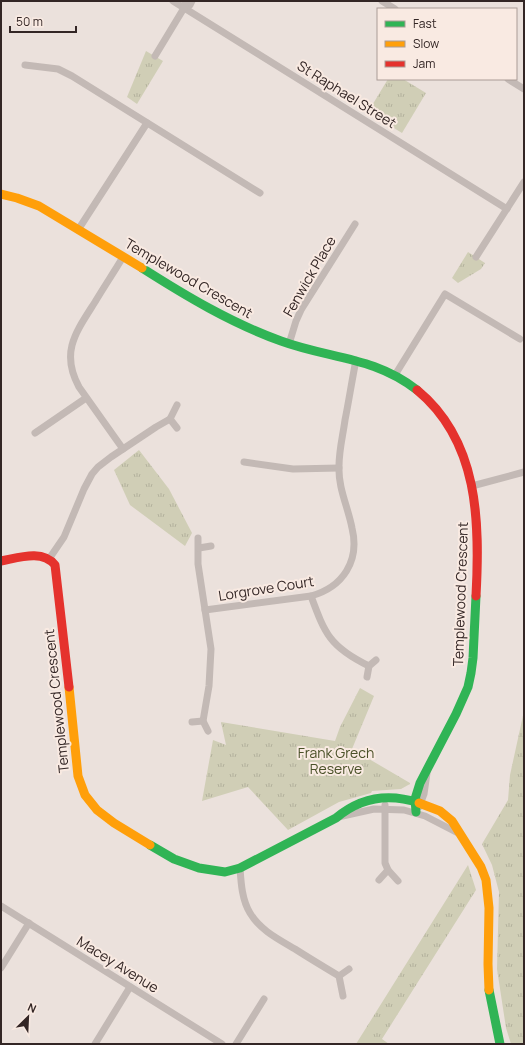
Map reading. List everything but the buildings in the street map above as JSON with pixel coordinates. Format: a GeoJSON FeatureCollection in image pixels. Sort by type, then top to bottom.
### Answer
{"type":"FeatureCollection","features":[{"type":"Feature","properties":{"kind":"street","name":"St Raphael Street"},"geometry":{"type":"LineString","coordinates":[[173,1],[185,5],[507,210]]}},
{"type":"Feature","properties":{"kind":"street"},"geometry":{"type":"LineString","coordinates":[[155,56],[185,5],[190,5],[192,1]]}},
{"type":"Feature","properties":{"kind":"street"},"geometry":{"type":"LineString","coordinates":[[382,1],[393,8]]}},
{"type":"Feature","properties":{"kind":"street"},"geometry":{"type":"LineString","coordinates":[[25,65],[58,69],[72,76],[260,193]]}},
{"type":"Feature","properties":{"kind":"street"},"geometry":{"type":"LineString","coordinates":[[510,80],[524,89]]}},
{"type":"Feature","properties":{"kind":"street"},"geometry":{"type":"LineString","coordinates":[[78,230],[147,123]]}},
{"type":"Feature","properties":{"kind":"street"},"geometry":{"type":"LineString","coordinates":[[476,257],[524,182]]}},
{"type":"Feature","properties":{"kind":"street","name":"Templewood Crescent"},"geometry":{"type":"LineString","coordinates":[[1,194],[39,206],[224,317],[289,344],[356,360],[376,366],[395,375],[405,381],[428,400],[443,417],[454,434],[466,459],[476,503],[478,530],[472,669],[465,693],[458,711],[433,753],[420,783],[416,812],[385,809],[368,810],[336,818]]}},
{"type":"Feature","properties":{"kind":"street","name":"Fenwick Place"},"geometry":{"type":"LineString","coordinates":[[289,344],[301,310],[355,224]]}},
{"type":"Feature","properties":{"kind":"street"},"geometry":{"type":"LineString","coordinates":[[123,257],[83,321],[73,343],[71,355],[71,368],[74,377],[86,398],[123,449]]}},
{"type":"Feature","properties":{"kind":"street"},"geometry":{"type":"LineString","coordinates":[[395,375],[445,294],[520,339]]}},
{"type":"Feature","properties":{"kind":"street","name":"Lorgrove Court"},"geometry":{"type":"LineString","coordinates":[[205,610],[311,596],[327,590],[337,583],[346,573],[352,559],[354,544],[353,530],[343,495],[339,468],[340,448],[356,360]]}},
{"type":"Feature","properties":{"kind":"street"},"geometry":{"type":"LineString","coordinates":[[35,433],[86,398]]}},
{"type":"Feature","properties":{"kind":"street"},"geometry":{"type":"LineString","coordinates":[[1,561],[39,555],[49,559],[69,526],[88,481],[98,467],[156,426],[170,419],[177,405]]}},
{"type":"Feature","properties":{"kind":"street"},"geometry":{"type":"LineString","coordinates":[[170,419],[177,428]]}},
{"type":"Feature","properties":{"kind":"street"},"geometry":{"type":"LineString","coordinates":[[244,462],[293,469],[339,468]]}},
{"type":"Feature","properties":{"kind":"street"},"geometry":{"type":"LineString","coordinates":[[472,486],[524,472]]}},
{"type":"Feature","properties":{"kind":"street","name":"Lorgrove Court"},"geometry":{"type":"LineString","coordinates":[[198,538],[198,564],[210,640],[209,686],[203,721]]}},
{"type":"Feature","properties":{"kind":"street"},"geometry":{"type":"LineString","coordinates":[[199,548],[211,546]]}},
{"type":"Feature","properties":{"kind":"street","name":"Templewood Crescent"},"geometry":{"type":"LineString","coordinates":[[49,559],[55,565],[57,575],[78,776],[85,795],[97,810],[114,823],[174,859],[199,868],[225,872],[240,868],[336,818],[355,804],[368,800],[384,799],[418,803]]}},
{"type":"Feature","properties":{"kind":"street"},"geometry":{"type":"LineString","coordinates":[[311,596],[322,625],[334,642],[350,656],[368,666]]}},
{"type":"Feature","properties":{"kind":"street"},"geometry":{"type":"LineString","coordinates":[[367,677],[368,666],[376,660]]}},
{"type":"Feature","properties":{"kind":"street"},"geometry":{"type":"LineString","coordinates":[[192,722],[203,721],[208,731]]}},
{"type":"Feature","properties":{"kind":"street"},"geometry":{"type":"LineString","coordinates":[[384,799],[385,863],[388,870],[398,881]]}},
{"type":"Feature","properties":{"kind":"street"},"geometry":{"type":"LineString","coordinates":[[418,803],[441,814],[456,826],[458,833],[476,857],[486,880],[490,911],[489,992],[500,1044]]}},
{"type":"Feature","properties":{"kind":"street"},"geometry":{"type":"LineString","coordinates":[[416,812],[458,833]]}},
{"type":"Feature","properties":{"kind":"street"},"geometry":{"type":"LineString","coordinates":[[240,868],[241,882],[249,912],[269,933],[339,976],[343,996]]}},
{"type":"Feature","properties":{"kind":"street"},"geometry":{"type":"LineString","coordinates":[[379,880],[388,870]]}},
{"type":"Feature","properties":{"kind":"street","name":"Macey Avenue"},"geometry":{"type":"LineString","coordinates":[[1,906],[222,1044]]}},
{"type":"Feature","properties":{"kind":"street"},"geometry":{"type":"LineString","coordinates":[[1,968],[29,924]]}},
{"type":"Feature","properties":{"kind":"street"},"geometry":{"type":"LineString","coordinates":[[339,976],[349,969]]}},
{"type":"Feature","properties":{"kind":"street"},"geometry":{"type":"LineString","coordinates":[[95,1044],[130,987]]}},
{"type":"Feature","properties":{"kind":"street"},"geometry":{"type":"LineString","coordinates":[[236,1044],[264,999]]}},
{"type":"Feature","properties":{"kind":"green space"},"geometry":{"type":"Polygon","coordinates":[[[146,51],[163,61],[137,104],[127,97],[146,51]]]}},
{"type":"Feature","properties":{"kind":"green space"},"geometry":{"type":"Polygon","coordinates":[[[387,80],[405,80],[426,93],[402,133],[368,112],[387,80]]]}},
{"type":"Feature","properties":{"kind":"green space"},"geometry":{"type":"Polygon","coordinates":[[[468,252],[485,263],[481,269],[458,283],[452,278],[468,252]]]}},
{"type":"Feature","properties":{"kind":"green space"},"geometry":{"type":"Polygon","coordinates":[[[139,450],[169,489],[192,533],[185,546],[130,505],[114,470],[139,450]]]}},
{"type":"Feature","properties":{"kind":"green space","name":"Frank Grech Reserve"},"geometry":{"type":"Polygon","coordinates":[[[360,688],[374,696],[352,749],[410,784],[401,789],[372,791],[371,793],[339,802],[288,830],[248,787],[202,801],[213,740],[226,745],[221,722],[335,741],[340,727],[360,688]]]}},
{"type":"Feature","properties":{"kind":"green space"},"geometry":{"type":"Polygon","coordinates":[[[524,711],[524,1044],[511,1044],[506,1028],[497,969],[499,892],[492,865],[482,844],[508,800],[510,775],[524,711]]]}},
{"type":"Feature","properties":{"kind":"green space"},"geometry":{"type":"Polygon","coordinates":[[[468,865],[476,890],[382,1039],[389,1044],[356,1044],[468,865]]]}},
{"type":"Feature","properties":{"kind":"traffic: fast"},"geometry":{"type":"LineString","coordinates":[[142,268],[192,299],[262,334],[299,347],[368,364],[401,379],[417,390]]}},
{"type":"Feature","properties":{"kind":"traffic: fast"},"geometry":{"type":"LineString","coordinates":[[416,812],[415,799],[420,783],[456,714],[468,687],[473,658],[476,596]]}},
{"type":"Feature","properties":{"kind":"traffic: fast"},"geometry":{"type":"LineString","coordinates":[[150,845],[174,859],[199,868],[225,872],[240,868],[336,818],[355,805],[365,801],[397,798],[419,803]]}},
{"type":"Feature","properties":{"kind":"traffic: fast"},"geometry":{"type":"LineString","coordinates":[[489,990],[500,1044]]}},
{"type":"Feature","properties":{"kind":"traffic: slow"},"geometry":{"type":"LineString","coordinates":[[1,194],[39,206],[142,268]]}},
{"type":"Feature","properties":{"kind":"traffic: slow"},"geometry":{"type":"LineString","coordinates":[[69,687],[78,776],[85,795],[97,810],[114,823],[150,845]]}},
{"type":"Feature","properties":{"kind":"traffic: slow"},"geometry":{"type":"LineString","coordinates":[[419,803],[440,811],[452,821],[481,867],[486,880],[489,908],[489,990]]}},
{"type":"Feature","properties":{"kind":"traffic: jam"},"geometry":{"type":"LineString","coordinates":[[417,390],[438,410],[453,433],[464,458],[471,484],[475,512],[477,540],[476,596]]}},
{"type":"Feature","properties":{"kind":"traffic: jam"},"geometry":{"type":"LineString","coordinates":[[1,561],[37,556],[50,560],[55,565],[69,687]]}}]}
